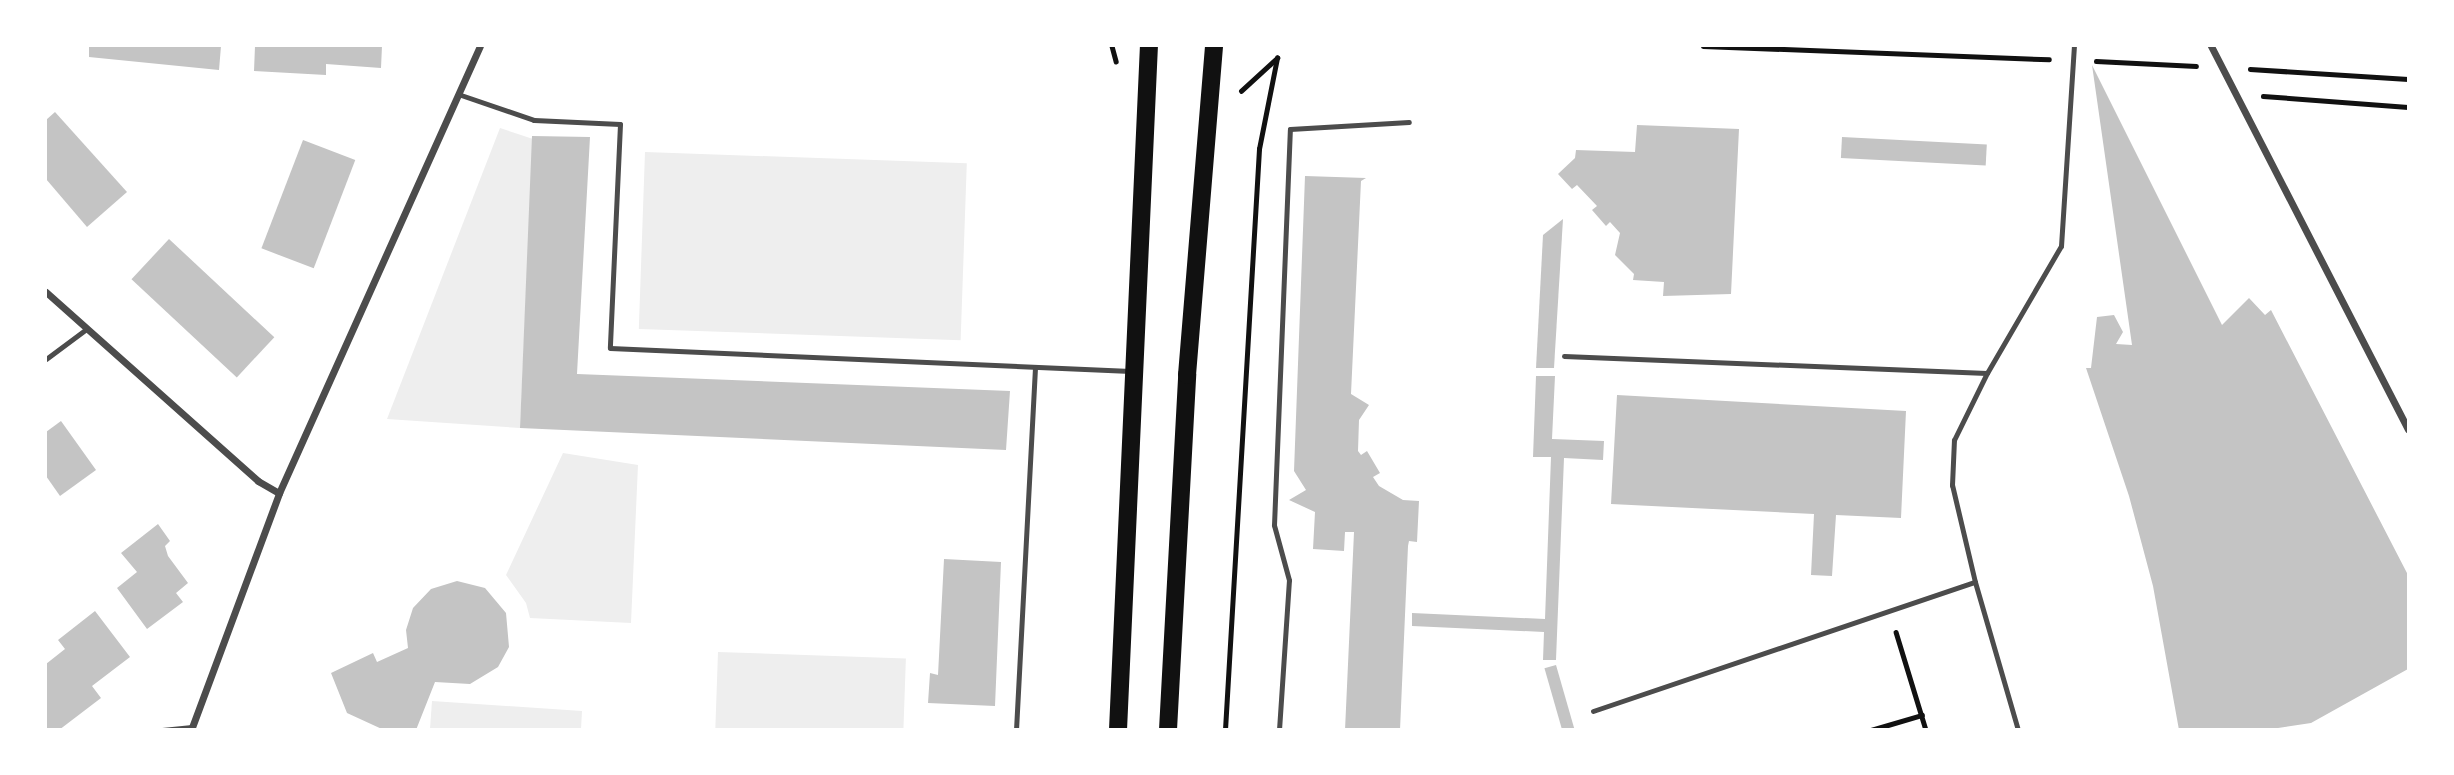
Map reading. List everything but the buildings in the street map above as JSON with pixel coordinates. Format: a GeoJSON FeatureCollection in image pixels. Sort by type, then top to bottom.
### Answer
{"type":"FeatureCollection","features":[{"type":"Feature","properties":{"kind":"main road"},"geometry":{"type":"LineString","coordinates":[[1118,730],[1149,46]]}},
{"type":"Feature","properties":{"kind":"main road"},"geometry":{"type":"LineString","coordinates":[[1168,730],[1187,375],[1214,46]]}},
{"type":"Feature","properties":{"kind":"street"},"geometry":{"type":"LineString","coordinates":[[191,728],[279,493],[480,46]]}},
{"type":"Feature","properties":{"kind":"street"},"geometry":{"type":"LineString","coordinates":[[2211,46],[2409,429]]}},
{"type":"Feature","properties":{"kind":"street"},"geometry":{"type":"LineString","coordinates":[[46,292],[85,330],[258,481],[279,493]]}},
{"type":"Feature","properties":{"kind":"lane"},"geometry":{"type":"LineString","coordinates":[[2018,730],[1975,582],[1952,485],[1954,440],[1987,373],[2061,247],[2074,46]]}},
{"type":"Feature","properties":{"kind":"lane"},"geometry":{"type":"LineString","coordinates":[[458,94],[534,121],[620,124],[610,348],[1133,372]]}},
{"type":"Feature","properties":{"kind":"lane"},"geometry":{"type":"LineString","coordinates":[[1279,730],[1289,580],[1274,525],[1290,129],[1409,122]]}},
{"type":"Feature","properties":{"kind":"lane"},"geometry":{"type":"LineString","coordinates":[[46,359],[85,330]]}},
{"type":"Feature","properties":{"kind":"lane"},"geometry":{"type":"LineString","coordinates":[[1564,356],[1987,373]]}},
{"type":"Feature","properties":{"kind":"lane"},"geometry":{"type":"LineString","coordinates":[[1016,730],[1035,367]]}},
{"type":"Feature","properties":{"kind":"lane"},"geometry":{"type":"LineString","coordinates":[[1593,712],[1975,582]]}},
{"type":"Feature","properties":{"kind":"lane"},"geometry":{"type":"LineString","coordinates":[[162,730],[191,728]]}},
{"type":"Feature","properties":{"kind":"path"},"geometry":{"type":"LineString","coordinates":[[1225,730],[1259,149],[1277,58],[1237,94]]}},
{"type":"Feature","properties":{"kind":"path"},"geometry":{"type":"LineString","coordinates":[[2235,94],[2409,107]]}},
{"type":"Feature","properties":{"kind":"path"},"geometry":{"type":"LineString","coordinates":[[1889,611],[1926,730]]}},
{"type":"Feature","properties":{"kind":"path"},"geometry":{"type":"LineString","coordinates":[[1871,730],[1922,715]]}},
{"type":"Feature","properties":{"kind":"shaded area"},"geometry":{"type":"Polygon","coordinates":[[[500,128],[533,139],[520,428],[387,419],[500,128]]]}},
{"type":"Feature","properties":{"kind":"shaded area"},"geometry":{"type":"Polygon","coordinates":[[[645,152],[967,163],[961,340],[639,329],[645,152]]]}},
{"type":"Feature","properties":{"kind":"shaded area"},"geometry":{"type":"Polygon","coordinates":[[[563,453],[638,465],[631,623],[530,618],[526,603],[506,575],[563,453]]]}},
{"type":"Feature","properties":{"kind":"shaded area"},"geometry":{"type":"Polygon","coordinates":[[[718,652],[906,659],[903,730],[715,729],[718,652]]]}},
{"type":"Feature","properties":{"kind":"shaded area"},"geometry":{"type":"Polygon","coordinates":[[[432,701],[582,711],[581,729],[430,729],[432,701]]]}}]}
